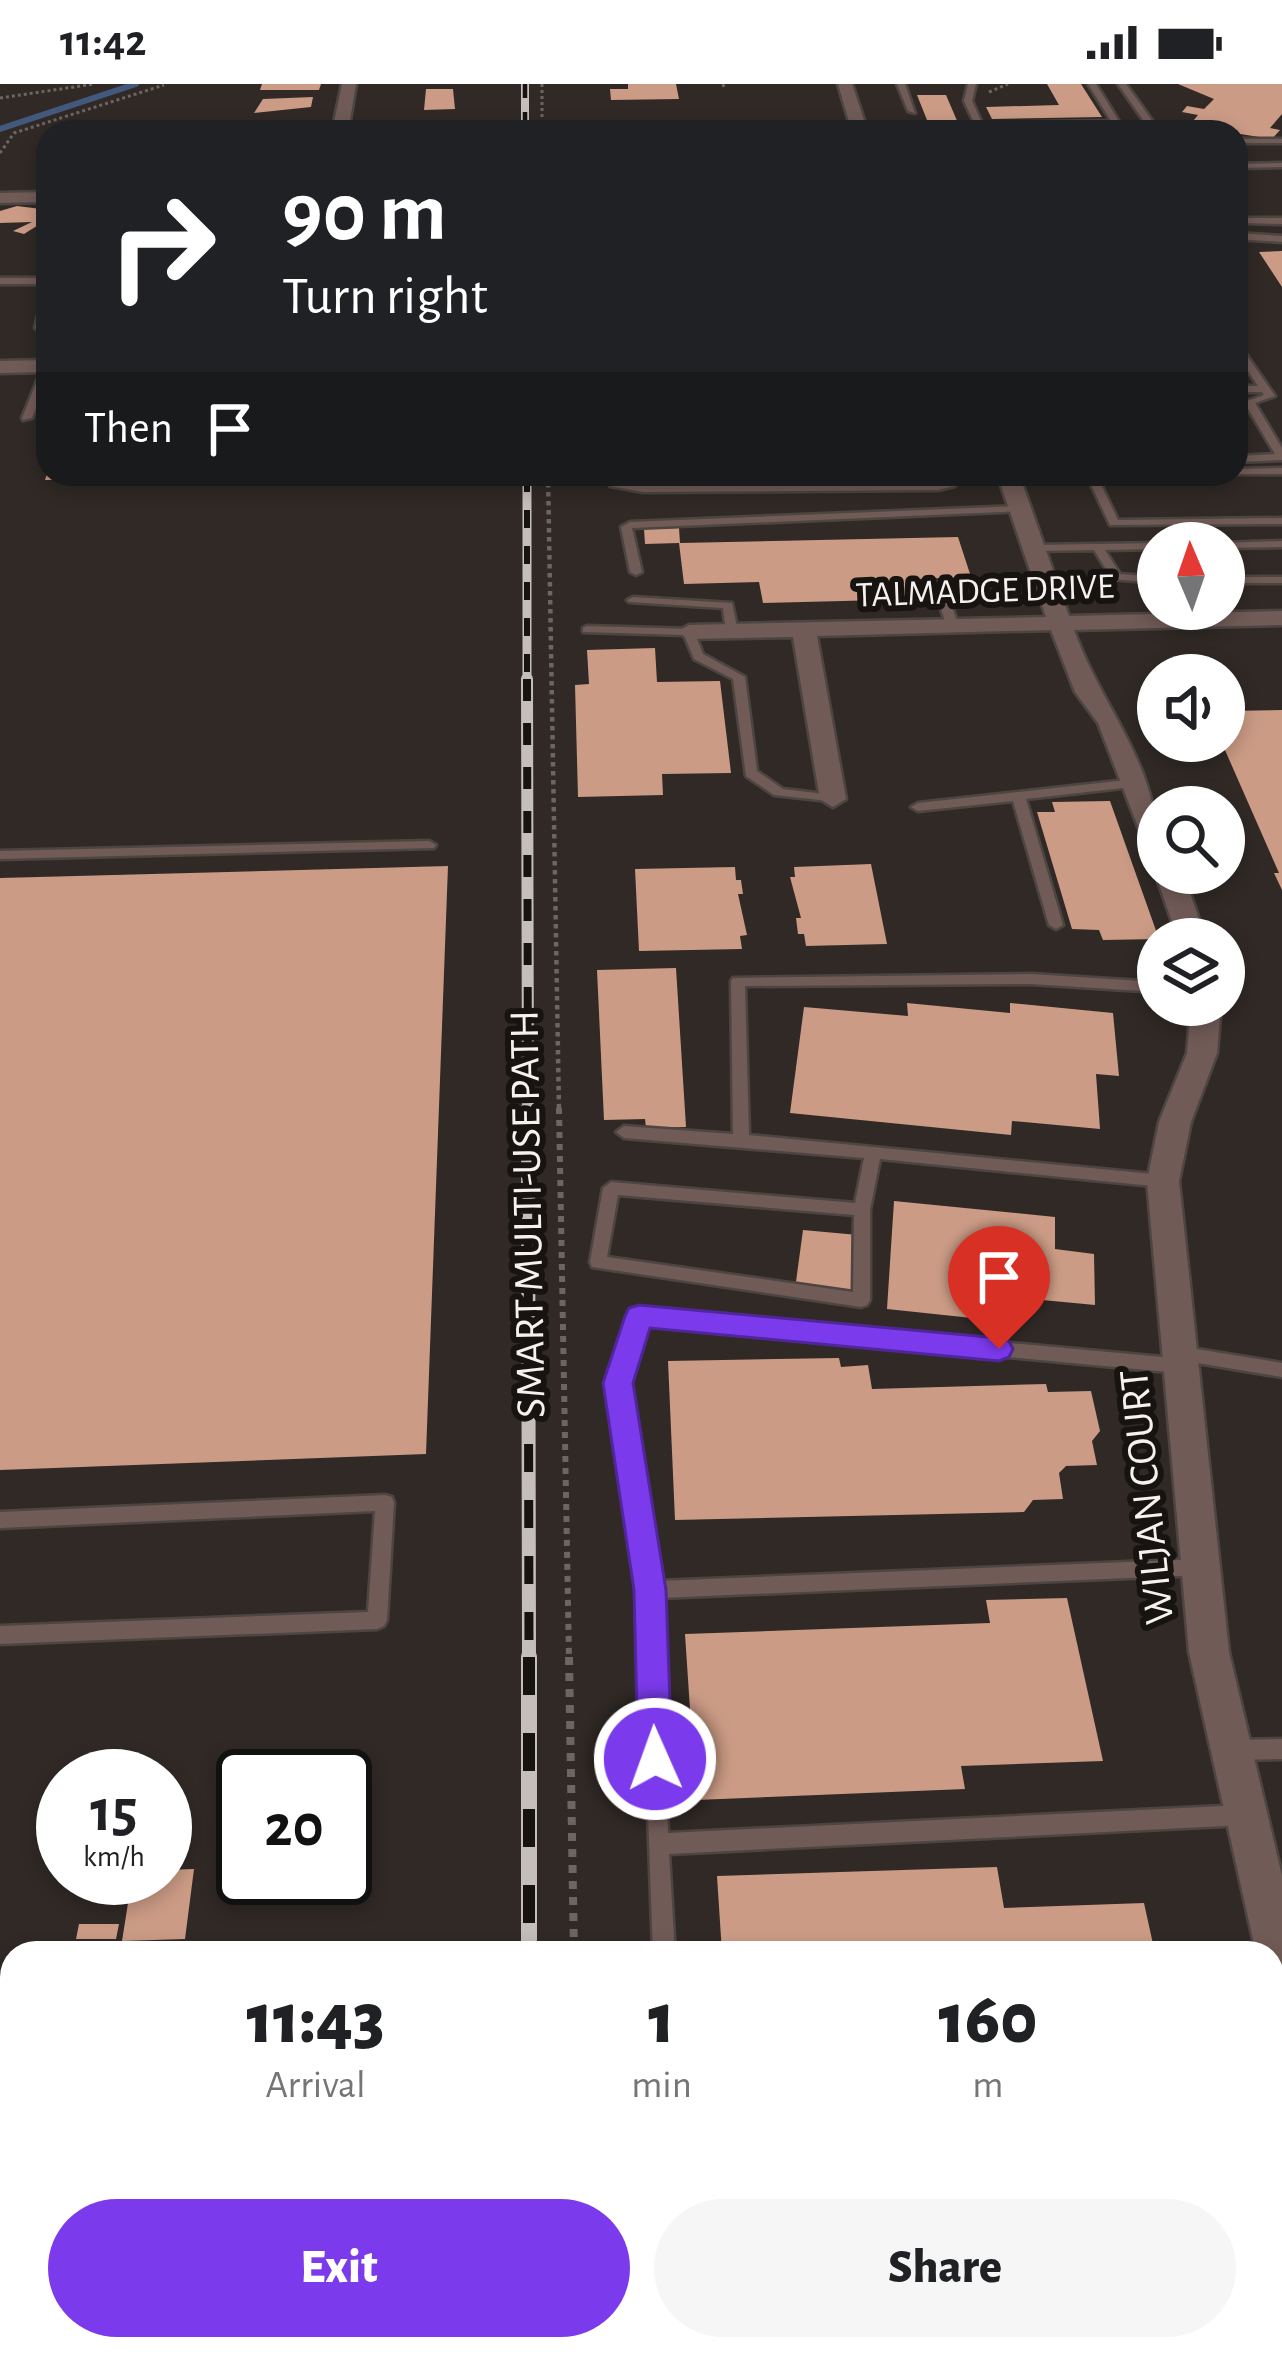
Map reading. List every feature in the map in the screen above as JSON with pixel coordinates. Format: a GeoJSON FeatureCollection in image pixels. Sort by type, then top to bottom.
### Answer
{"type":"FeatureCollection","features":[{"type":"Feature","properties":{"kind":"street"},"geometry":{"type":"LineString","coordinates":[[342,120],[349,84]]}},
{"type":"Feature","properties":{"kind":"street"},"geometry":{"type":"LineString","coordinates":[[845,84],[856,120]]}},
{"type":"Feature","properties":{"kind":"street"},"geometry":{"type":"LineString","coordinates":[[0,198],[36,197]]}},
{"type":"Feature","properties":{"kind":"street"},"geometry":{"type":"LineString","coordinates":[[0,367],[36,366]]}},
{"type":"Feature","properties":{"kind":"street"},"geometry":{"type":"LineString","coordinates":[[1013,486],[1088,692],[1109,722],[1137,788]]}},
{"type":"Feature","properties":{"kind":"street","name":"TALMADGE DRIVE"},"geometry":{"type":"LineString","coordinates":[[689,632],[1282,618]]}},
{"type":"Feature","properties":{"kind":"street"},"geometry":{"type":"LineString","coordinates":[[804,631],[833,800]]}},
{"type":"Feature","properties":{"kind":"street","name":"WILJAN COURT"},"geometry":{"type":"LineString","coordinates":[[1204,1026],[1202,1053],[1175,1122],[1163,1181],[1209,1652],[1275,1941]]}},
{"type":"Feature","properties":{"kind":"lane"},"geometry":{"type":"LineString","coordinates":[[901,84],[912,111]]}},
{"type":"Feature","properties":{"kind":"lane"},"geometry":{"type":"LineString","coordinates":[[973,84],[968,101],[977,120]]}},
{"type":"Feature","properties":{"kind":"lane"},"geometry":{"type":"LineString","coordinates":[[1091,84],[1114,120]]}},
{"type":"Feature","properties":{"kind":"lane"},"geometry":{"type":"LineString","coordinates":[[1122,84],[1147,120]]}},
{"type":"Feature","properties":{"kind":"lane"},"geometry":{"type":"LineString","coordinates":[[1248,141],[1282,140]]}},
{"type":"Feature","properties":{"kind":"lane"},"geometry":{"type":"LineString","coordinates":[[1248,166],[1282,165]]}},
{"type":"Feature","properties":{"kind":"lane"},"geometry":{"type":"LineString","coordinates":[[1248,221],[1282,221]]}},
{"type":"Feature","properties":{"kind":"lane"},"geometry":{"type":"LineString","coordinates":[[1248,237],[1282,239]]}},
{"type":"Feature","properties":{"kind":"lane"},"geometry":{"type":"LineString","coordinates":[[0,281],[36,281]]}},
{"type":"Feature","properties":{"kind":"lane"},"geometry":{"type":"LineString","coordinates":[[1248,363],[1270,396],[1249,402],[1282,457],[1248,458]]}},
{"type":"Feature","properties":{"kind":"lane"},"geometry":{"type":"LineString","coordinates":[[1248,387],[1282,380]]}},
{"type":"Feature","properties":{"kind":"lane"},"geometry":{"type":"LineString","coordinates":[[27,418],[36,396]]}},
{"type":"Feature","properties":{"kind":"lane"},"geometry":{"type":"LineString","coordinates":[[1248,472],[1282,471]]}},
{"type":"Feature","properties":{"kind":"lane"},"geometry":{"type":"LineString","coordinates":[[626,486],[942,486]]}},
{"type":"Feature","properties":{"kind":"lane"},"geometry":{"type":"LineString","coordinates":[[1097,486],[1114,523],[1282,521]]}},
{"type":"Feature","properties":{"kind":"lane"},"geometry":{"type":"LineString","coordinates":[[636,572],[626,527],[630,525],[1021,509]]}},
{"type":"Feature","properties":{"kind":"lane"},"geometry":{"type":"LineString","coordinates":[[1245,545],[1282,544]]}},
{"type":"Feature","properties":{"kind":"lane"},"geometry":{"type":"LineString","coordinates":[[1036,548],[1137,546]]}},
{"type":"Feature","properties":{"kind":"lane"},"geometry":{"type":"LineString","coordinates":[[1098,547],[1115,578],[1137,579]]}},
{"type":"Feature","properties":{"kind":"lane"},"geometry":{"type":"LineString","coordinates":[[1245,580],[1282,580]]}},
{"type":"Feature","properties":{"kind":"lane"},"geometry":{"type":"LineString","coordinates":[[939,584],[952,628]]}},
{"type":"Feature","properties":{"kind":"lane"},"geometry":{"type":"LineString","coordinates":[[633,600],[728,605],[732,632]]}},
{"type":"Feature","properties":{"kind":"lane"},"geometry":{"type":"LineString","coordinates":[[587,631],[689,632],[698,656],[739,677],[751,773],[779,791],[833,800]]}},
{"type":"Feature","properties":{"kind":"lane"},"geometry":{"type":"LineString","coordinates":[[918,807],[1062,793],[1092,784],[1135,783]]}},
{"type":"Feature","properties":{"kind":"lane"},"geometry":{"type":"LineString","coordinates":[[1018,796],[1056,925]]}},
{"type":"Feature","properties":{"kind":"lane"},"geometry":{"type":"LineString","coordinates":[[0,855],[429,845]]}},
{"type":"Feature","properties":{"kind":"lane"},"geometry":{"type":"LineString","coordinates":[[741,1140],[738,981],[1030,979],[1137,985]]}},
{"type":"Feature","properties":{"kind":"lane"},"geometry":{"type":"LineString","coordinates":[[624,1132],[1163,1181]]}},
{"type":"Feature","properties":{"kind":"lane"},"geometry":{"type":"LineString","coordinates":[[862,1210],[610,1188],[598,1262],[861,1300],[862,1210],[873,1155]]}},
{"type":"Feature","properties":{"kind":"lane"},"geometry":{"type":"LineString","coordinates":[[663,1941],[650,1590],[618,1383],[639,1316],[1282,1370]]}},
{"type":"Feature","properties":{"kind":"lane"},"geometry":{"type":"LineString","coordinates":[[0,1520],[385,1503],[377,1620],[0,1635]]}},
{"type":"Feature","properties":{"kind":"lane"},"geometry":{"type":"LineString","coordinates":[[650,1590],[1201,1568]]}},
{"type":"Feature","properties":{"kind":"lane"},"geometry":{"type":"LineString","coordinates":[[1231,1750],[1282,1749]]}},
{"type":"Feature","properties":{"kind":"lane"},"geometry":{"type":"LineString","coordinates":[[658,1844],[1245,1815]]}},
{"type":"Feature","properties":{"kind":"path"},"geometry":{"type":"LineString","coordinates":[[0,98],[94,84]]}},
{"type":"Feature","properties":{"kind":"path"},"geometry":{"type":"LineString","coordinates":[[542,84],[542,120]]}},
{"type":"Feature","properties":{"kind":"path"},"geometry":{"type":"LineString","coordinates":[[58,120],[164,86]]}},
{"type":"Feature","properties":{"kind":"path"},"geometry":{"type":"LineString","coordinates":[[0,153],[14,134],[36,127]]}},
{"type":"Feature","properties":{"kind":"path","name":"SMART MULTI-USE PATH"},"geometry":{"type":"LineString","coordinates":[[548,486],[574,1941]]}},
{"type":"Feature","properties":{"kind":"building"},"geometry":{"type":"Polygon","coordinates":[[[262,84],[321,84],[319,90],[260,90],[262,84]]]}},
{"type":"Feature","properties":{"kind":"building"},"geometry":{"type":"Polygon","coordinates":[[[628,84],[676,84],[679,99],[611,100],[610,89],[628,89],[628,84]]]}},
{"type":"Feature","properties":{"kind":"building"},"geometry":{"type":"Polygon","coordinates":[[[1047,84],[1081,84],[1102,117],[992,119],[986,107],[1059,105],[1047,84]]]}},
{"type":"Feature","properties":{"kind":"building"},"geometry":{"type":"Polygon","coordinates":[[[1178,84],[1282,84],[1282,114],[1270,128],[1280,130],[1272,139],[1248,135],[1248,120],[1194,120],[1198,115],[1182,112],[1187,106],[1204,109],[1214,99],[1178,84]]]}},
{"type":"Feature","properties":{"kind":"building"},"geometry":{"type":"Polygon","coordinates":[[[426,89],[453,89],[455,109],[424,110],[426,89]]]}},
{"type":"Feature","properties":{"kind":"building"},"geometry":{"type":"Polygon","coordinates":[[[917,95],[946,95],[957,120],[927,120],[917,95]]]}},
{"type":"Feature","properties":{"kind":"building"},"geometry":{"type":"Polygon","coordinates":[[[313,97],[311,107],[254,113],[263,99],[313,97]]]}},
{"type":"Feature","properties":{"kind":"building"},"geometry":{"type":"Polygon","coordinates":[[[17,206],[36,208],[36,226],[24,234],[13,231],[32,222],[0,223],[0,211],[17,206]]]}},
{"type":"Feature","properties":{"kind":"building"},"geometry":{"type":"Polygon","coordinates":[[[1282,251],[1282,287],[1259,252],[1282,251]]]}},
{"type":"Feature","properties":{"kind":"building"},"geometry":{"type":"Polygon","coordinates":[[[679,528],[680,543],[958,537],[971,577],[916,579],[922,599],[763,603],[759,582],[684,584],[679,543],[645,544],[644,529],[679,528]]]}},
{"type":"Feature","properties":{"kind":"building"},"geometry":{"type":"Polygon","coordinates":[[[655,648],[657,682],[720,681],[731,773],[662,774],[663,795],[578,797],[575,685],[589,684],[587,650],[655,648]]]}},
{"type":"Feature","properties":{"kind":"building"},"geometry":{"type":"Polygon","coordinates":[[[1282,710],[1282,890],[1245,786],[1230,762],[1245,762],[1245,711],[1282,710]]]}},
{"type":"Feature","properties":{"kind":"building"},"geometry":{"type":"Polygon","coordinates":[[[1110,801],[1137,877],[1137,894],[1143,894],[1152,918],[1137,918],[1137,939],[1103,940],[1099,930],[1072,929],[1037,812],[1055,812],[1052,802],[1110,801]]]}},
{"type":"Feature","properties":{"kind":"building"},"geometry":{"type":"Polygon","coordinates":[[[871,864],[887,944],[806,946],[804,934],[798,934],[796,918],[801,918],[790,877],[795,877],[794,867],[871,864]]]}},
{"type":"Feature","properties":{"kind":"building"},"geometry":{"type":"Polygon","coordinates":[[[448,866],[426,1454],[0,1470],[0,878],[448,866]]]}},
{"type":"Feature","properties":{"kind":"building"},"geometry":{"type":"Polygon","coordinates":[[[735,867],[736,880],[741,880],[743,894],[738,894],[747,935],[740,936],[742,949],[639,951],[635,869],[735,867]]]}},
{"type":"Feature","properties":{"kind":"building"},"geometry":{"type":"Polygon","coordinates":[[[676,968],[686,1127],[646,1128],[645,1119],[604,1120],[597,970],[676,968]]]}},
{"type":"Feature","properties":{"kind":"building"},"geometry":{"type":"Polygon","coordinates":[[[907,1003],[1010,1013],[1010,1003],[1113,1013],[1119,1076],[1096,1074],[1100,1129],[1012,1121],[1011,1135],[790,1113],[804,1007],[908,1016],[907,1003]]]}},
{"type":"Feature","properties":{"kind":"building"},"geometry":{"type":"Polygon","coordinates":[[[894,1201],[1055,1217],[1055,1249],[1094,1254],[1095,1305],[990,1295],[991,1320],[887,1309],[894,1201]]]}},
{"type":"Feature","properties":{"kind":"building"},"geometry":{"type":"Polygon","coordinates":[[[803,1230],[858,1235],[856,1294],[795,1289],[803,1230]]]}},
{"type":"Feature","properties":{"kind":"building"},"geometry":{"type":"Polygon","coordinates":[[[839,1358],[841,1367],[868,1365],[872,1389],[1046,1384],[1048,1392],[1091,1391],[1100,1431],[1092,1441],[1097,1465],[1066,1466],[1059,1473],[1063,1499],[1033,1500],[1024,1512],[675,1520],[668,1361],[839,1358]]]}},
{"type":"Feature","properties":{"kind":"building"},"geometry":{"type":"Polygon","coordinates":[[[1067,1598],[1103,1761],[961,1766],[965,1789],[696,1800],[685,1634],[990,1623],[986,1600],[1067,1598]]]}},
{"type":"Feature","properties":{"kind":"building"},"geometry":{"type":"Polygon","coordinates":[[[997,1867],[1004,1908],[1144,1903],[1152,1941],[721,1941],[717,1876],[997,1867]]]}},
{"type":"Feature","properties":{"kind":"building"},"geometry":{"type":"Polygon","coordinates":[[[128,1905],[189,1905],[185,1939],[122,1941],[128,1905]]]}},
{"type":"Feature","properties":{"kind":"building"},"geometry":{"type":"Polygon","coordinates":[[[79,1924],[119,1924],[116,1939],[76,1939],[79,1924]]]}},
{"type":"Feature","properties":{"kind":"waterway"},"geometry":{"type":"LineString","coordinates":[[0,129],[136,84]]}},
{"type":"Feature","properties":{"kind":"railway"},"geometry":{"type":"LineString","coordinates":[[525,84],[525,120]]}},
{"type":"Feature","properties":{"kind":"railway"},"geometry":{"type":"LineString","coordinates":[[527,486],[527,679]]}},
{"type":"Feature","properties":{"kind":"railway"},"geometry":{"type":"LineString","coordinates":[[527,679],[528,1111]]}},
{"type":"Feature","properties":{"kind":"railway"},"geometry":{"type":"LineString","coordinates":[[528,1108],[529,1660]]}},
{"type":"Feature","properties":{"kind":"railway"},"geometry":{"type":"LineString","coordinates":[[529,1660],[529,1941]]}},
{"type":"Feature","properties":{"kind":"route"},"geometry":{"type":"LineString","coordinates":[[655,1759],[650,1590],[618,1383],[639,1316],[999,1349]]}}]}
